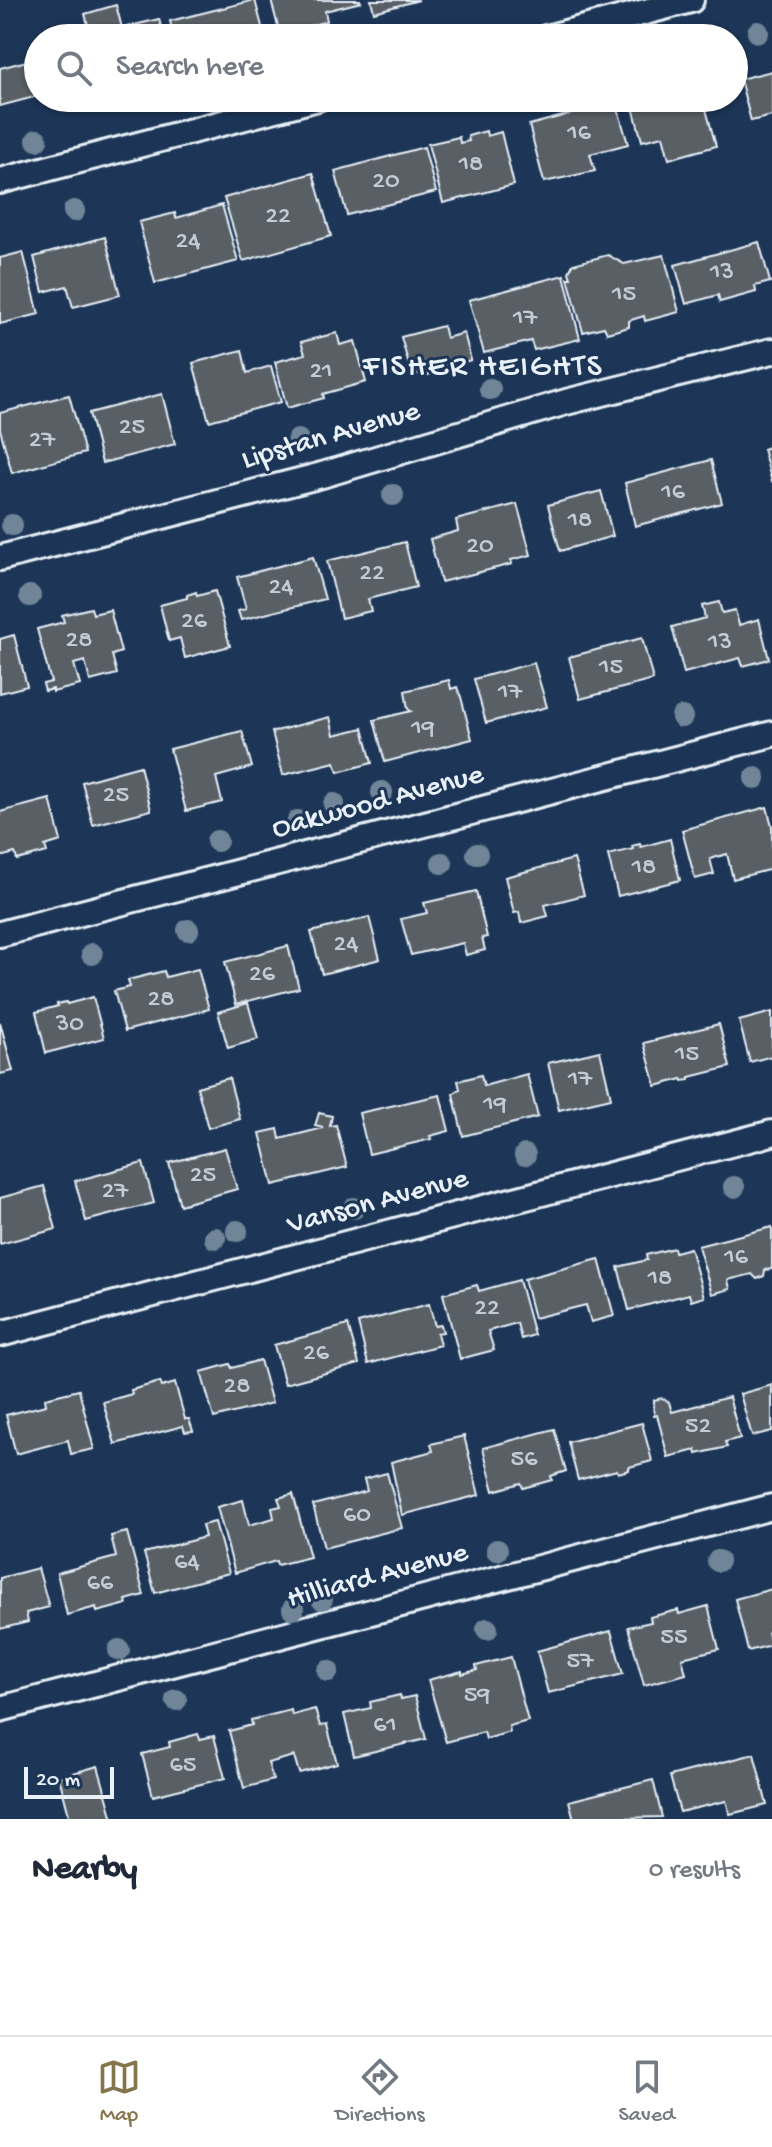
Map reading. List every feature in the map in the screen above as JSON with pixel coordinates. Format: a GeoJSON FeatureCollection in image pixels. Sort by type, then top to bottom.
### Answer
{"type":"FeatureCollection","features":[{"type":"Feature","properties":{"kind":"street"},"geometry":{"type":"LineString","coordinates":[[599,24],[691,0]]}},
{"type":"Feature","properties":{"kind":"street"},"geometry":{"type":"LineString","coordinates":[[0,181],[264,112]]}},
{"type":"Feature","properties":{"kind":"street","name":"Lipstan Avenue"},"geometry":{"type":"LineString","coordinates":[[0,558],[322,475],[566,402],[772,351]]}},
{"type":"Feature","properties":{"kind":"street","name":"Oakwood Avenue"},"geometry":{"type":"LineString","coordinates":[[0,934],[772,734]]}},
{"type":"Feature","properties":{"kind":"street","name":"Vanson Avenue"},"geometry":{"type":"LineString","coordinates":[[0,1334],[772,1133]]}},
{"type":"Feature","properties":{"kind":"street","name":"Hilliard Avenue"},"geometry":{"type":"LineString","coordinates":[[0,1709],[772,1507]]}},
{"type":"Feature","properties":{"kind":"building"},"geometry":{"type":"Polygon","coordinates":[[[255,0],[261,24],[171,24],[170,21],[255,0]]]}},
{"type":"Feature","properties":{"kind":"building"},"geometry":{"type":"Polygon","coordinates":[[[271,0],[361,2],[325,11],[327,21],[316,24],[277,24],[271,0]]]}},
{"type":"Feature","properties":{"kind":"building"},"geometry":{"type":"Polygon","coordinates":[[[371,0],[419,0],[374,12],[371,0]]]}},
{"type":"Feature","properties":{"kind":"building"},"geometry":{"type":"Polygon","coordinates":[[[116,5],[121,24],[88,24],[85,14],[116,5]]]}},
{"type":"Feature","properties":{"kind":"building"},"geometry":{"type":"Polygon","coordinates":[[[159,19],[160,24],[138,24],[159,19]]]}},
{"type":"Feature","properties":{"kind":"building"},"geometry":{"type":"Polygon","coordinates":[[[24,62],[24,100],[0,106],[0,68],[24,62]]]}},
{"type":"Feature","properties":{"kind":"building"},"geometry":{"type":"Polygon","coordinates":[[[772,71],[772,116],[751,121],[748,77],[772,71]]]}},
{"type":"Feature","properties":{"kind":"building"},"geometry":{"type":"Polygon","coordinates":[[[578,112],[619,112],[628,144],[590,154],[595,171],[544,182],[529,125],[578,112]]]}},
{"type":"Feature","properties":{"kind":"building"},"geometry":{"type":"Polygon","coordinates":[[[634,112],[707,112],[716,146],[669,159],[663,136],[642,141],[634,112]]]}},
{"type":"Feature","properties":{"kind":"building"},"geometry":{"type":"Polygon","coordinates":[[[486,131],[487,136],[501,132],[514,185],[443,203],[428,144],[459,137],[460,143],[469,141],[468,136],[486,131]]]}},
{"type":"Feature","properties":{"kind":"building"},"geometry":{"type":"Polygon","coordinates":[[[424,147],[436,192],[347,215],[335,171],[424,147]]]}},
{"type":"Feature","properties":{"kind":"building"},"geometry":{"type":"Polygon","coordinates":[[[313,173],[331,236],[243,261],[224,198],[313,173]]]}},
{"type":"Feature","properties":{"kind":"building"},"geometry":{"type":"Polygon","coordinates":[[[222,205],[238,261],[155,283],[139,222],[175,213],[176,218],[222,205]]]}},
{"type":"Feature","properties":{"kind":"building"},"geometry":{"type":"Polygon","coordinates":[[[105,237],[120,295],[73,307],[67,286],[43,292],[34,257],[105,237]]]}},
{"type":"Feature","properties":{"kind":"building"},"geometry":{"type":"Polygon","coordinates":[[[759,242],[770,282],[755,286],[756,292],[720,302],[718,295],[686,304],[675,265],[759,242]]]}},
{"type":"Feature","properties":{"kind":"building"},"geometry":{"type":"Polygon","coordinates":[[[23,252],[39,314],[0,324],[0,258],[23,252]]]}},
{"type":"Feature","properties":{"kind":"building"},"geometry":{"type":"Polygon","coordinates":[[[608,255],[624,264],[664,255],[679,312],[645,321],[644,316],[629,321],[629,327],[607,333],[604,327],[583,332],[569,272],[573,264],[608,255]]]}},
{"type":"Feature","properties":{"kind":"building"},"geometry":{"type":"Polygon","coordinates":[[[564,275],[580,339],[534,350],[531,341],[484,353],[469,300],[564,275]]]}},
{"type":"Feature","properties":{"kind":"building"},"geometry":{"type":"Polygon","coordinates":[[[443,326],[446,338],[464,333],[471,360],[437,369],[437,372],[428,375],[427,371],[412,376],[401,337],[443,326]]]}},
{"type":"Feature","properties":{"kind":"building"},"geometry":{"type":"Polygon","coordinates":[[[337,333],[340,345],[355,341],[366,382],[287,408],[275,362],[305,354],[301,342],[337,333]]]}},
{"type":"Feature","properties":{"kind":"building"},"geometry":{"type":"Polygon","coordinates":[[[242,350],[247,373],[271,366],[281,402],[209,421],[193,363],[242,350]]]}},
{"type":"Feature","properties":{"kind":"building"},"geometry":{"type":"Polygon","coordinates":[[[162,394],[175,444],[102,463],[89,413],[162,394]]]}},
{"type":"Feature","properties":{"kind":"building"},"geometry":{"type":"Polygon","coordinates":[[[69,395],[85,453],[12,473],[0,429],[0,413],[69,395]]]}},
{"type":"Feature","properties":{"kind":"building"},"geometry":{"type":"Polygon","coordinates":[[[772,446],[772,482],[763,449],[772,446]]]}},
{"type":"Feature","properties":{"kind":"building"},"geometry":{"type":"Polygon","coordinates":[[[711,460],[722,503],[635,526],[625,483],[711,460]]]}},
{"type":"Feature","properties":{"kind":"building"},"geometry":{"type":"Polygon","coordinates":[[[601,491],[613,536],[560,551],[548,505],[601,491]]]}},
{"type":"Feature","properties":{"kind":"building"},"geometry":{"type":"Polygon","coordinates":[[[517,504],[531,555],[511,560],[512,564],[441,582],[430,539],[458,531],[456,520],[517,504]]]}},
{"type":"Feature","properties":{"kind":"building"},"geometry":{"type":"Polygon","coordinates":[[[405,542],[416,587],[368,599],[371,611],[341,618],[327,561],[405,542]]]}},
{"type":"Feature","properties":{"kind":"building"},"geometry":{"type":"Polygon","coordinates":[[[313,557],[325,599],[241,620],[238,611],[246,609],[237,577],[313,557]]]}},
{"type":"Feature","properties":{"kind":"building"},"geometry":{"type":"Polygon","coordinates":[[[215,591],[230,646],[185,658],[180,638],[169,641],[160,605],[187,598],[187,595],[196,592],[197,596],[215,591]]]}},
{"type":"Feature","properties":{"kind":"building"},"geometry":{"type":"Polygon","coordinates":[[[719,602],[722,613],[735,610],[739,625],[759,619],[769,659],[743,666],[740,658],[684,673],[672,627],[705,618],[702,606],[719,602]]]}},
{"type":"Feature","properties":{"kind":"building"},"geometry":{"type":"Polygon","coordinates":[[[91,608],[93,614],[110,610],[121,652],[112,655],[117,674],[90,681],[85,661],[74,664],[80,685],[45,691],[43,684],[51,682],[37,629],[64,622],[62,615],[91,608]]]}},
{"type":"Feature","properties":{"kind":"building"},"geometry":{"type":"Polygon","coordinates":[[[14,635],[27,686],[0,693],[0,639],[14,635]]]}},
{"type":"Feature","properties":{"kind":"building"},"geometry":{"type":"Polygon","coordinates":[[[642,638],[653,680],[580,699],[569,657],[642,638]]]}},
{"type":"Feature","properties":{"kind":"building"},"geometry":{"type":"Polygon","coordinates":[[[534,663],[547,707],[486,723],[474,679],[534,663]]]}},
{"type":"Feature","properties":{"kind":"building"},"geometry":{"type":"Polygon","coordinates":[[[449,680],[451,689],[457,687],[461,697],[472,739],[385,762],[374,720],[411,711],[405,691],[449,680]]]}},
{"type":"Feature","properties":{"kind":"building"},"geometry":{"type":"Polygon","coordinates":[[[330,717],[334,735],[363,728],[372,763],[338,772],[335,762],[283,775],[272,732],[330,717]]]}},
{"type":"Feature","properties":{"kind":"building"},"geometry":{"type":"Polygon","coordinates":[[[242,731],[252,767],[216,777],[222,802],[186,811],[170,749],[242,731]]]}},
{"type":"Feature","properties":{"kind":"building"},"geometry":{"type":"Polygon","coordinates":[[[140,766],[151,810],[93,825],[82,782],[140,766]]]}},
{"type":"Feature","properties":{"kind":"building"},"geometry":{"type":"Polygon","coordinates":[[[50,799],[61,841],[45,846],[47,852],[17,860],[15,853],[0,857],[0,812],[50,799]]]}},
{"type":"Feature","properties":{"kind":"building"},"geometry":{"type":"Polygon","coordinates":[[[767,807],[772,826],[772,869],[733,879],[727,854],[710,859],[714,874],[695,879],[682,830],[767,807]]]}},
{"type":"Feature","properties":{"kind":"building"},"geometry":{"type":"Polygon","coordinates":[[[670,839],[680,880],[618,896],[608,855],[633,849],[632,846],[640,844],[641,847],[670,839]]]}},
{"type":"Feature","properties":{"kind":"building"},"geometry":{"type":"Polygon","coordinates":[[[574,859],[584,895],[545,905],[548,916],[521,923],[519,912],[514,913],[505,877],[574,859]]]}},
{"type":"Feature","properties":{"kind":"building"},"geometry":{"type":"Polygon","coordinates":[[[476,891],[487,937],[482,938],[485,950],[466,955],[463,943],[411,955],[401,919],[427,913],[424,903],[476,891]]]}},
{"type":"Feature","properties":{"kind":"building"},"geometry":{"type":"Polygon","coordinates":[[[369,917],[380,959],[322,974],[311,932],[369,917]]]}},
{"type":"Feature","properties":{"kind":"building"},"geometry":{"type":"Polygon","coordinates":[[[288,946],[299,988],[236,1004],[225,962],[288,946]]]}},
{"type":"Feature","properties":{"kind":"building"},"geometry":{"type":"Polygon","coordinates":[[[198,969],[209,1009],[125,1031],[114,991],[130,987],[128,980],[164,971],[166,977],[198,969]]]}},
{"type":"Feature","properties":{"kind":"building"},"geometry":{"type":"Polygon","coordinates":[[[93,997],[104,1038],[46,1053],[36,1012],[93,997]]]}},
{"type":"Feature","properties":{"kind":"building"},"geometry":{"type":"Polygon","coordinates":[[[248,1003],[258,1039],[228,1048],[218,1012],[248,1003]]]}},
{"type":"Feature","properties":{"kind":"building"},"geometry":{"type":"Polygon","coordinates":[[[772,1012],[772,1056],[750,1062],[739,1021],[772,1012]]]}},
{"type":"Feature","properties":{"kind":"building"},"geometry":{"type":"Polygon","coordinates":[[[0,1022],[13,1071],[0,1074],[0,1022]]]}},
{"type":"Feature","properties":{"kind":"building"},"geometry":{"type":"Polygon","coordinates":[[[719,1024],[730,1067],[690,1077],[690,1080],[656,1086],[644,1043],[719,1024]]]}},
{"type":"Feature","properties":{"kind":"building"},"geometry":{"type":"Polygon","coordinates":[[[600,1051],[611,1098],[559,1110],[548,1063],[600,1051]]]}},
{"type":"Feature","properties":{"kind":"building"},"geometry":{"type":"Polygon","coordinates":[[[527,1074],[538,1117],[463,1136],[453,1094],[460,1089],[458,1081],[481,1075],[484,1086],[527,1074]]]}},
{"type":"Feature","properties":{"kind":"building"},"geometry":{"type":"Polygon","coordinates":[[[229,1078],[240,1119],[208,1128],[197,1087],[229,1078]]]}},
{"type":"Feature","properties":{"kind":"building"},"geometry":{"type":"Polygon","coordinates":[[[440,1095],[449,1131],[430,1136],[431,1139],[369,1154],[359,1113],[440,1095]]]}},
{"type":"Feature","properties":{"kind":"building"},"geometry":{"type":"Polygon","coordinates":[[[319,1113],[332,1116],[330,1126],[336,1125],[347,1167],[273,1185],[260,1133],[278,1129],[280,1139],[323,1128],[315,1126],[319,1113]]]}},
{"type":"Feature","properties":{"kind":"building"},"geometry":{"type":"Polygon","coordinates":[[[225,1148],[237,1189],[180,1205],[169,1163],[225,1148]]]}},
{"type":"Feature","properties":{"kind":"building"},"geometry":{"type":"Polygon","coordinates":[[[143,1163],[154,1203],[86,1221],[75,1181],[143,1163]]]}},
{"type":"Feature","properties":{"kind":"building"},"geometry":{"type":"Polygon","coordinates":[[[44,1186],[56,1229],[0,1244],[0,1198],[44,1186]]]}},
{"type":"Feature","properties":{"kind":"building"},"geometry":{"type":"Polygon","coordinates":[[[772,1227],[772,1269],[765,1270],[764,1276],[757,1279],[752,1274],[728,1280],[730,1289],[712,1294],[698,1246],[772,1227]]]}},
{"type":"Feature","properties":{"kind":"building"},"geometry":{"type":"Polygon","coordinates":[[[674,1248],[675,1252],[690,1248],[704,1297],[691,1301],[689,1294],[629,1310],[618,1267],[647,1260],[646,1255],[674,1248]]]}},
{"type":"Feature","properties":{"kind":"building"},"geometry":{"type":"Polygon","coordinates":[[[599,1259],[614,1316],[591,1322],[586,1305],[534,1318],[524,1279],[599,1259]]]}},
{"type":"Feature","properties":{"kind":"building"},"geometry":{"type":"Polygon","coordinates":[[[519,1280],[534,1335],[521,1339],[517,1323],[488,1331],[494,1350],[460,1359],[443,1294],[477,1285],[479,1291],[519,1280]]]}},
{"type":"Feature","properties":{"kind":"building"},"geometry":{"type":"Polygon","coordinates":[[[429,1304],[435,1326],[441,1325],[443,1332],[437,1333],[440,1345],[368,1364],[358,1323],[429,1304]]]}},
{"type":"Feature","properties":{"kind":"building"},"geometry":{"type":"Polygon","coordinates":[[[348,1325],[359,1364],[285,1384],[274,1345],[348,1325]]]}},
{"type":"Feature","properties":{"kind":"building"},"geometry":{"type":"Polygon","coordinates":[[[260,1360],[272,1403],[214,1418],[201,1372],[260,1360]]]}},
{"type":"Feature","properties":{"kind":"building"},"geometry":{"type":"Polygon","coordinates":[[[160,1382],[162,1387],[175,1383],[185,1419],[189,1419],[193,1431],[185,1432],[183,1426],[115,1444],[103,1402],[160,1382]]]}},
{"type":"Feature","properties":{"kind":"building"},"geometry":{"type":"Polygon","coordinates":[[[772,1385],[772,1431],[752,1436],[740,1394],[772,1385]]]}},
{"type":"Feature","properties":{"kind":"building"},"geometry":{"type":"Polygon","coordinates":[[[79,1390],[94,1449],[71,1454],[68,1440],[16,1454],[6,1415],[46,1405],[45,1398],[79,1390]]]}},
{"type":"Feature","properties":{"kind":"building"},"geometry":{"type":"Polygon","coordinates":[[[729,1397],[740,1438],[725,1442],[727,1447],[668,1457],[657,1415],[654,1416],[654,1400],[662,1398],[669,1402],[672,1412],[729,1397]]]}},
{"type":"Feature","properties":{"kind":"building"},"geometry":{"type":"Polygon","coordinates":[[[642,1423],[652,1461],[618,1473],[617,1470],[578,1480],[568,1442],[642,1423]]]}},
{"type":"Feature","properties":{"kind":"building"},"geometry":{"type":"Polygon","coordinates":[[[554,1429],[566,1471],[551,1476],[552,1480],[523,1488],[521,1483],[494,1491],[483,1448],[554,1429]]]}},
{"type":"Feature","properties":{"kind":"building"},"geometry":{"type":"Polygon","coordinates":[[[464,1436],[479,1495],[402,1515],[391,1462],[433,1451],[431,1444],[464,1436]]]}},
{"type":"Feature","properties":{"kind":"building"},"geometry":{"type":"Polygon","coordinates":[[[387,1473],[402,1528],[324,1548],[313,1505],[367,1491],[364,1479],[387,1473]]]}},
{"type":"Feature","properties":{"kind":"building"},"geometry":{"type":"Polygon","coordinates":[[[293,1494],[310,1557],[277,1565],[276,1561],[235,1573],[217,1507],[243,1500],[249,1525],[274,1518],[272,1508],[281,1506],[278,1498],[293,1494]]]}},
{"type":"Feature","properties":{"kind":"building"},"geometry":{"type":"Polygon","coordinates":[[[215,1522],[229,1573],[155,1593],[144,1553],[205,1537],[202,1525],[215,1522]]]}},
{"type":"Feature","properties":{"kind":"building"},"geometry":{"type":"Polygon","coordinates":[[[127,1532],[144,1595],[126,1600],[127,1604],[97,1612],[96,1607],[67,1615],[57,1573],[116,1557],[111,1536],[127,1532]]]}},
{"type":"Feature","properties":{"kind":"building"},"geometry":{"type":"Polygon","coordinates":[[[38,1568],[49,1607],[26,1613],[28,1622],[0,1629],[0,1578],[38,1568]]]}},
{"type":"Feature","properties":{"kind":"building"},"geometry":{"type":"Polygon","coordinates":[[[772,1589],[772,1631],[768,1632],[771,1645],[748,1651],[735,1599],[772,1589]]]}},
{"type":"Feature","properties":{"kind":"building"},"geometry":{"type":"Polygon","coordinates":[[[708,1606],[719,1649],[682,1658],[686,1674],[644,1685],[628,1627],[651,1622],[650,1617],[678,1610],[679,1614],[708,1606]]]}},
{"type":"Feature","properties":{"kind":"building"},"geometry":{"type":"Polygon","coordinates":[[[611,1631],[623,1674],[548,1693],[537,1651],[611,1631]]]}},
{"type":"Feature","properties":{"kind":"building"},"geometry":{"type":"Polygon","coordinates":[[[511,1657],[528,1721],[509,1726],[510,1732],[486,1739],[484,1732],[446,1742],[428,1680],[477,1670],[476,1666],[511,1657]]]}},
{"type":"Feature","properties":{"kind":"building"},"geometry":{"type":"Polygon","coordinates":[[[400,1695],[401,1699],[415,1696],[426,1739],[354,1756],[344,1714],[371,1708],[370,1702],[400,1695]]]}},
{"type":"Feature","properties":{"kind":"building"},"geometry":{"type":"Polygon","coordinates":[[[315,1709],[320,1726],[327,1725],[337,1763],[299,1773],[294,1756],[268,1763],[273,1780],[244,1788],[229,1731],[252,1725],[251,1720],[291,1710],[292,1715],[315,1709]]]}},
{"type":"Feature","properties":{"kind":"building"},"geometry":{"type":"Polygon","coordinates":[[[198,1734],[200,1739],[214,1736],[225,1778],[153,1796],[142,1754],[170,1747],[169,1742],[198,1734]]]}},
{"type":"Feature","properties":{"kind":"building"},"geometry":{"type":"Polygon","coordinates":[[[754,1754],[767,1805],[730,1814],[726,1801],[680,1812],[670,1776],[754,1754]]]}},
{"type":"Feature","properties":{"kind":"building"},"geometry":{"type":"Polygon","coordinates":[[[98,1766],[113,1819],[70,1819],[59,1777],[98,1766]]]}},
{"type":"Feature","properties":{"kind":"building"},"geometry":{"type":"Polygon","coordinates":[[[653,1780],[662,1817],[574,1819],[569,1801],[653,1780]]]}},
{"type":"Feature","properties":{"kind":"district","name":"FISHER HEIGHTS"},"geometry":{"type":"Point","coordinates":[483,368]}}]}
